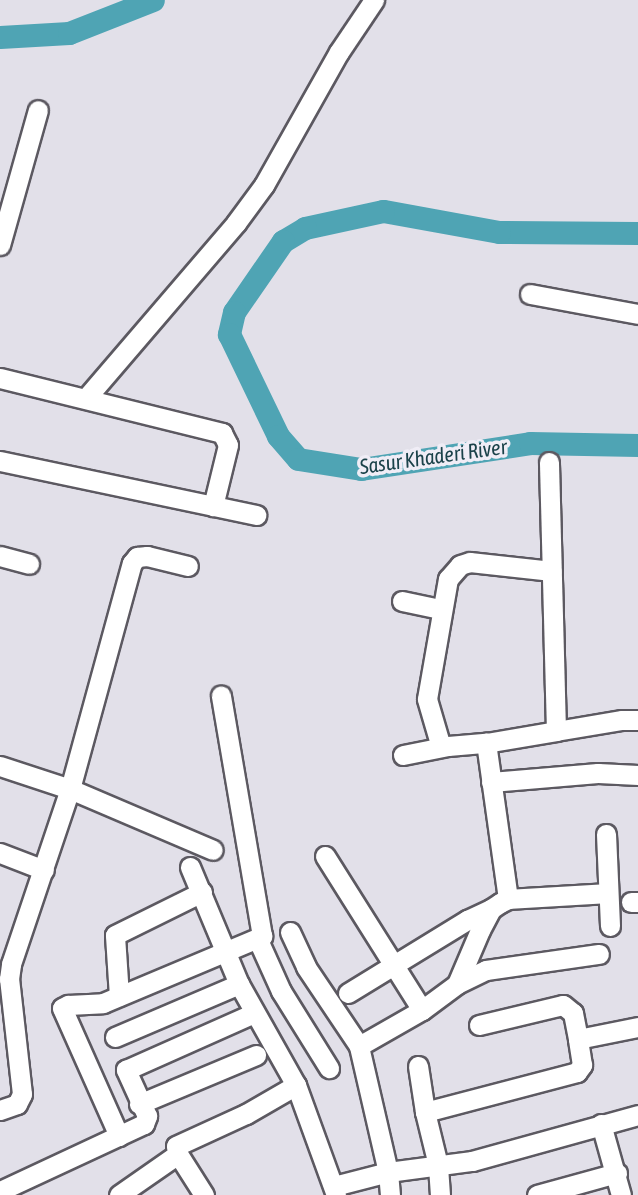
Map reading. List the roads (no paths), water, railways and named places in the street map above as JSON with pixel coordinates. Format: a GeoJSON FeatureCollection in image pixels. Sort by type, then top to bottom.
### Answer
{"type":"FeatureCollection","features":[{"type":"Feature","properties":{"kind":"street"},"geometry":{"type":"LineString","coordinates":[[87,397],[257,194],[339,52],[374,0]]}},
{"type":"Feature","properties":{"kind":"street"},"geometry":{"type":"LineString","coordinates":[[0,244],[38,110]]}},
{"type":"Feature","properties":{"kind":"street"},"geometry":{"type":"LineString","coordinates":[[530,293],[638,314]]}},
{"type":"Feature","properties":{"kind":"street"},"geometry":{"type":"LineString","coordinates":[[0,378],[87,397],[222,433],[228,445],[213,506]]}},
{"type":"Feature","properties":{"kind":"street"},"geometry":{"type":"LineString","coordinates":[[0,460],[256,515]]}},
{"type":"Feature","properties":{"kind":"street"},"geometry":{"type":"LineString","coordinates":[[549,462],[556,731]]}},
{"type":"Feature","properties":{"kind":"street"},"geometry":{"type":"LineString","coordinates":[[0,555],[29,564]]}},
{"type":"Feature","properties":{"kind":"street"},"geometry":{"type":"LineString","coordinates":[[0,1110],[21,1100],[9,979],[11,964],[70,789],[132,563],[137,557],[147,556],[188,566]]}},
{"type":"Feature","properties":{"kind":"street"},"geometry":{"type":"LineString","coordinates":[[441,747],[427,699],[448,579],[460,565],[470,562],[552,571]]}},
{"type":"Feature","properties":{"kind":"street"},"geometry":{"type":"LineString","coordinates":[[401,601],[441,609]]}},
{"type":"Feature","properties":{"kind":"street"},"geometry":{"type":"LineString","coordinates":[[119,1136],[62,1012],[68,1005],[103,1003],[225,951],[258,940],[263,933],[221,695]]}},
{"type":"Feature","properties":{"kind":"street"},"geometry":{"type":"LineString","coordinates":[[403,755],[622,720],[638,720]]}},
{"type":"Feature","properties":{"kind":"street"},"geometry":{"type":"LineString","coordinates":[[457,984],[500,904],[486,743]]}},
{"type":"Feature","properties":{"kind":"street"},"geometry":{"type":"LineString","coordinates":[[0,766],[70,789],[213,850]]}},
{"type":"Feature","properties":{"kind":"street"},"geometry":{"type":"LineString","coordinates":[[491,782],[598,773],[638,775]]}},
{"type":"Feature","properties":{"kind":"street"},"geometry":{"type":"LineString","coordinates":[[606,834],[610,926]]}},
{"type":"Feature","properties":{"kind":"street"},"geometry":{"type":"LineString","coordinates":[[0,853],[44,870]]}},
{"type":"Feature","properties":{"kind":"street"},"geometry":{"type":"LineString","coordinates":[[325,856],[422,1010]]}},
{"type":"Feature","properties":{"kind":"street"},"geometry":{"type":"LineString","coordinates":[[190,867],[239,984],[296,1085],[335,1190],[388,1172],[472,1161],[638,1115]]}},
{"type":"Feature","properties":{"kind":"street"},"geometry":{"type":"LineString","coordinates":[[119,996],[116,935],[202,892]]}},
{"type":"Feature","properties":{"kind":"street"},"geometry":{"type":"LineString","coordinates":[[348,993],[500,904],[608,893]]}},
{"type":"Feature","properties":{"kind":"street"},"geometry":{"type":"LineString","coordinates":[[290,932],[306,967],[359,1046],[388,1172],[390,1195]]}},
{"type":"Feature","properties":{"kind":"street"},"geometry":{"type":"LineString","coordinates":[[258,940],[281,991],[329,1068]]}},
{"type":"Feature","properties":{"kind":"street"},"geometry":{"type":"LineString","coordinates":[[359,1046],[422,1010],[457,984],[486,970],[599,954]]}},
{"type":"Feature","properties":{"kind":"street"},"geometry":{"type":"LineString","coordinates":[[115,1037],[239,984]]}},
{"type":"Feature","properties":{"kind":"street"},"geometry":{"type":"LineString","coordinates":[[425,1112],[577,1072],[582,1065],[573,1013],[564,1005],[479,1025]]}},
{"type":"Feature","properties":{"kind":"street"},"geometry":{"type":"LineString","coordinates":[[0,1191],[147,1122],[127,1074],[129,1067],[254,1013]]}},
{"type":"Feature","properties":{"kind":"street"},"geometry":{"type":"LineString","coordinates":[[578,1039],[638,1027]]}},
{"type":"Feature","properties":{"kind":"street"},"geometry":{"type":"LineString","coordinates":[[139,1104],[256,1055]]}},
{"type":"Feature","properties":{"kind":"street"},"geometry":{"type":"LineString","coordinates":[[418,1066],[425,1112],[438,1165],[440,1195]]}},
{"type":"Feature","properties":{"kind":"street"},"geometry":{"type":"LineString","coordinates":[[204,1195],[178,1154],[176,1146],[246,1114],[296,1085]]}},
{"type":"Feature","properties":{"kind":"street"},"geometry":{"type":"LineString","coordinates":[[601,1124],[617,1173],[621,1195]]}},
{"type":"Feature","properties":{"kind":"street"},"geometry":{"type":"LineString","coordinates":[[119,1195],[178,1154]]}},
{"type":"Feature","properties":{"kind":"street"},"geometry":{"type":"LineString","coordinates":[[548,1194],[617,1173]]}},
{"type":"Feature","properties":{"kind":"waterway","name":"Sasur Khaderi River"},"geometry":{"type":"LineString","coordinates":[[0,37],[69,33],[153,0]]}},
{"type":"Feature","properties":{"kind":"waterway","name":"Sasur Khaderi River"},"geometry":{"type":"LineString","coordinates":[[638,233],[499,232],[383,211],[305,228],[283,241],[234,312],[229,334],[278,436],[298,459],[361,469],[530,443],[638,445]]}}]}
